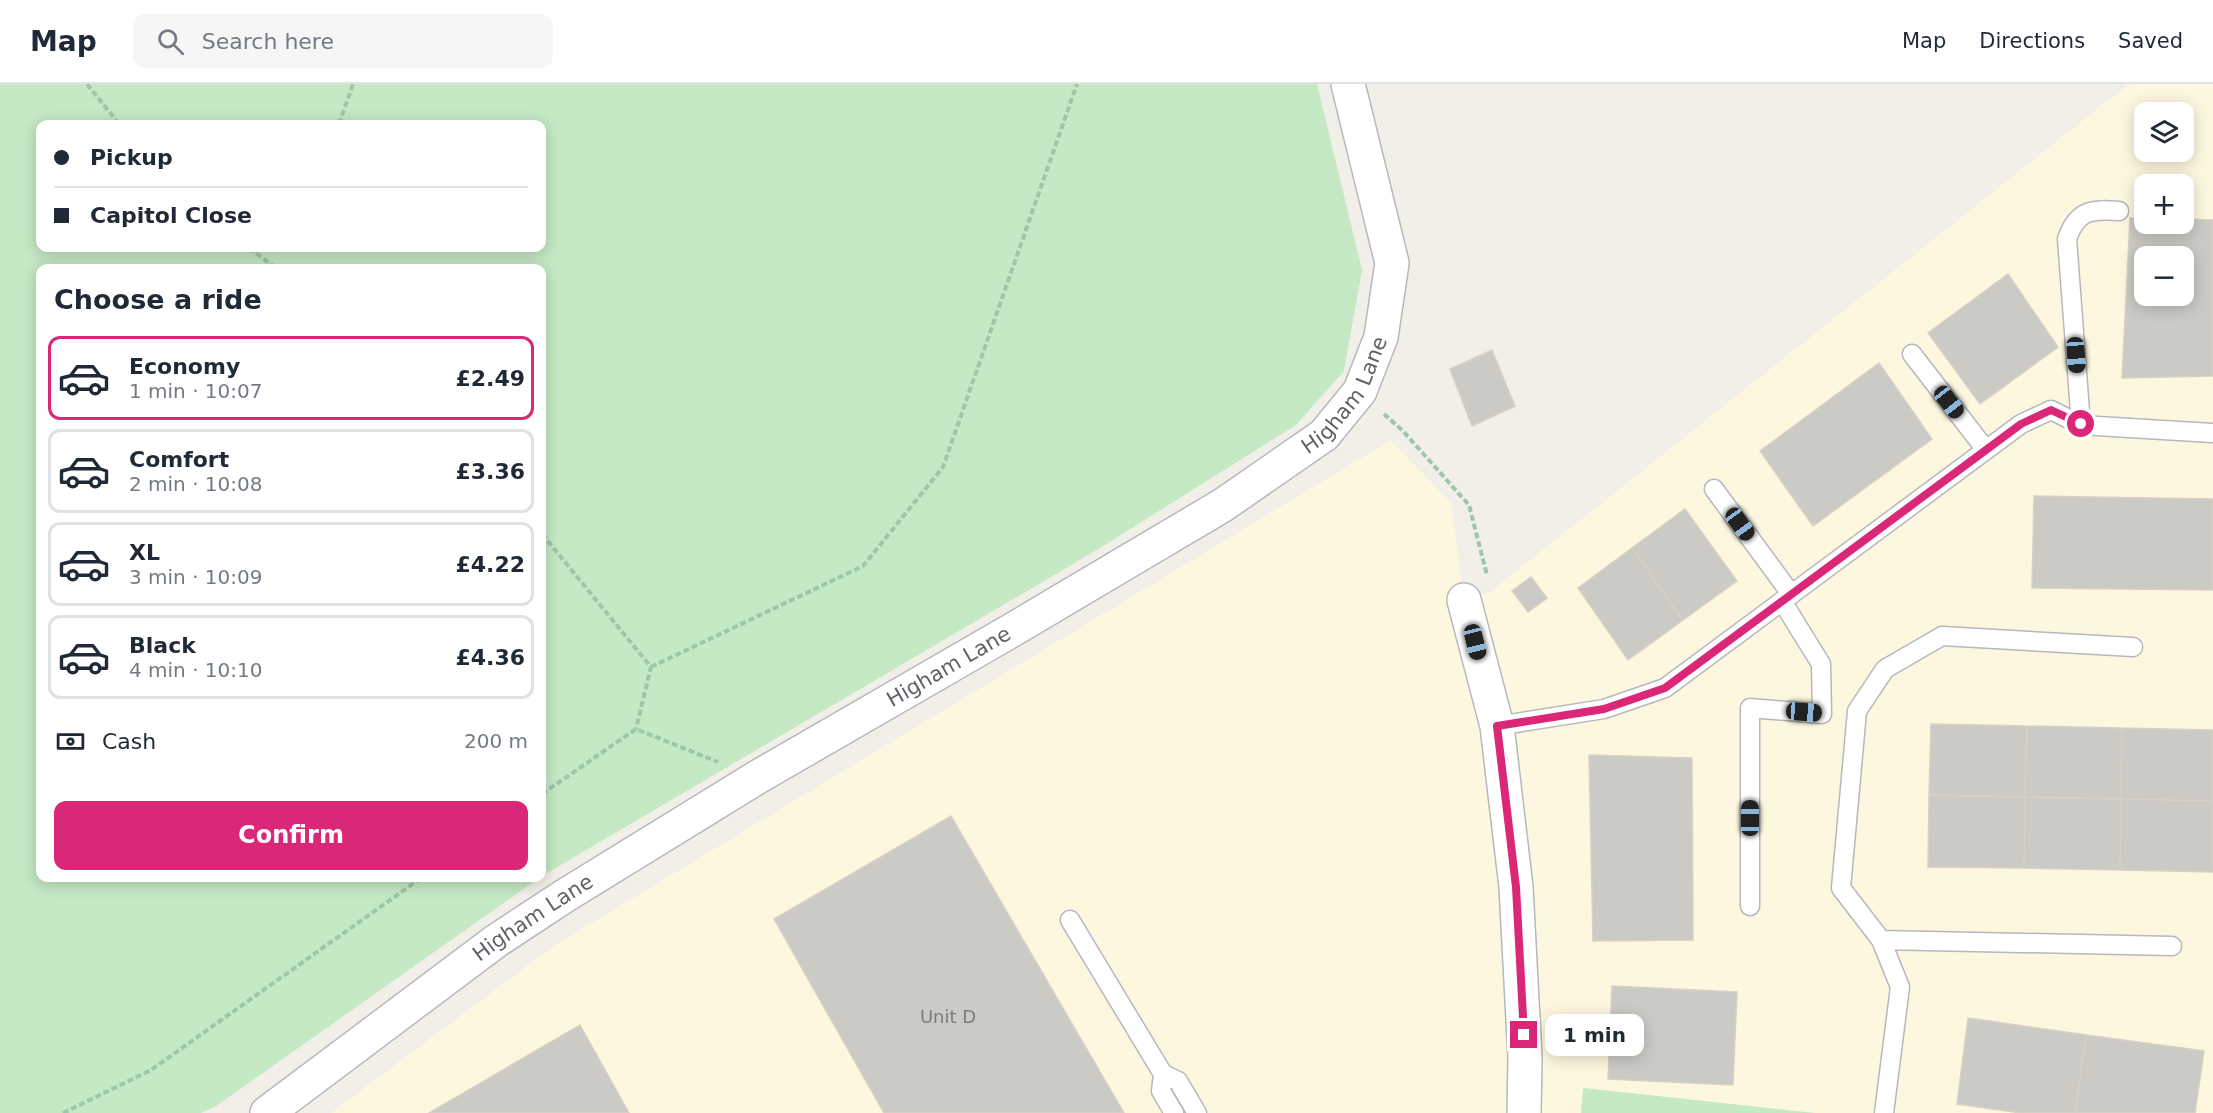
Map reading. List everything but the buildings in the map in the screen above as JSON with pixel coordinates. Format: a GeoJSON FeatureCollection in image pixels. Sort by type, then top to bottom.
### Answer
{"type":"FeatureCollection","features":[{"type":"Feature","properties":{"kind":"street","name":"Higham Lane"},"geometry":{"type":"LineString","coordinates":[[267,1113],[496,941],[576,889],[756,777],[1019,626],[1223,505],[1324,435],[1360,391],[1381,337],[1392,263],[1348,84]]}},
{"type":"Feature","properties":{"kind":"street"},"geometry":{"type":"LineString","coordinates":[[1464,600],[1497,726],[1516,887],[1525,1057],[1524,1113]]}},
{"type":"Feature","properties":{"kind":"lane"},"geometry":{"type":"LineString","coordinates":[[2081,424],[2067,239],[2072,224],[2095,209],[2119,211]]}},
{"type":"Feature","properties":{"kind":"lane"},"geometry":{"type":"LineString","coordinates":[[1912,354],[1986,450]]}},
{"type":"Feature","properties":{"kind":"lane"},"geometry":{"type":"LineString","coordinates":[[1497,726],[1604,709],[1665,688],[2021,424],[2051,410],[2081,424],[2212,434]]}},
{"type":"Feature","properties":{"kind":"lane"},"geometry":{"type":"LineString","coordinates":[[1714,489],[1787,598],[1821,664],[1822,714],[1750,708],[1750,906]]}},
{"type":"Feature","properties":{"kind":"lane"},"geometry":{"type":"LineString","coordinates":[[1884,1113],[1900,987],[1881,940],[1841,888],[1857,711],[1885,669],[1942,636],[2133,647]]}},
{"type":"Feature","properties":{"kind":"lane"},"geometry":{"type":"LineString","coordinates":[[1070,920],[1163,1074],[1178,1081],[1197,1113]]}},
{"type":"Feature","properties":{"kind":"lane"},"geometry":{"type":"LineString","coordinates":[[1881,940],[2172,946]]}},
{"type":"Feature","properties":{"kind":"lane"},"geometry":{"type":"LineString","coordinates":[[1163,1074],[1161,1091],[1174,1113]]}},
{"type":"Feature","properties":{"kind":"path"},"geometry":{"type":"LineString","coordinates":[[87,84],[116,120]]}},
{"type":"Feature","properties":{"kind":"path"},"geometry":{"type":"LineString","coordinates":[[340,120],[353,84]]}},
{"type":"Feature","properties":{"kind":"path"},"geometry":{"type":"LineString","coordinates":[[651,667],[863,566],[943,467],[1077,84]]}},
{"type":"Feature","properties":{"kind":"path"},"geometry":{"type":"LineString","coordinates":[[254,252],[271,264]]}},
{"type":"Feature","properties":{"kind":"path"},"geometry":{"type":"LineString","coordinates":[[1360,391],[1403,431],[1469,505],[1491,591],[1464,600]]}},
{"type":"Feature","properties":{"kind":"path"},"geometry":{"type":"LineString","coordinates":[[546,539],[651,667]]}},
{"type":"Feature","properties":{"kind":"path"},"geometry":{"type":"LineString","coordinates":[[546,791],[636,729],[651,667]]}},
{"type":"Feature","properties":{"kind":"path"},"geometry":{"type":"LineString","coordinates":[[636,729],[756,777]]}},
{"type":"Feature","properties":{"kind":"path"},"geometry":{"type":"LineString","coordinates":[[63,1113],[151,1070],[415,882]]}},
{"type":"Feature","properties":{"kind":"shaded area"},"geometry":{"type":"Polygon","coordinates":[[[2129,84],[2213,84],[2213,1113],[1815,1113],[1584,1088],[1581,1113],[331,1113],[552,947],[1391,440],[1451,503],[1464,599],[1491,591],[2129,84]]]}},
{"type":"Feature","properties":{"kind":"green space"},"geometry":{"type":"Polygon","coordinates":[[[0,84],[1317,84],[1362,270],[1344,371],[1296,425],[1100,548],[546,874],[546,264],[36,264],[36,882],[533,882],[216,1106],[201,1113],[0,1113],[0,84]]]}},
{"type":"Feature","properties":{"kind":"green space"},"geometry":{"type":"Polygon","coordinates":[[[1583,1088],[1815,1113],[1581,1113],[1583,1088]]]}},
{"type":"Feature","properties":{"kind":"route"},"geometry":{"type":"LineString","coordinates":[[1524,1035],[1516,887],[1497,726],[1604,709],[1665,688],[2021,424],[2051,410],[2081,424]]}}]}
